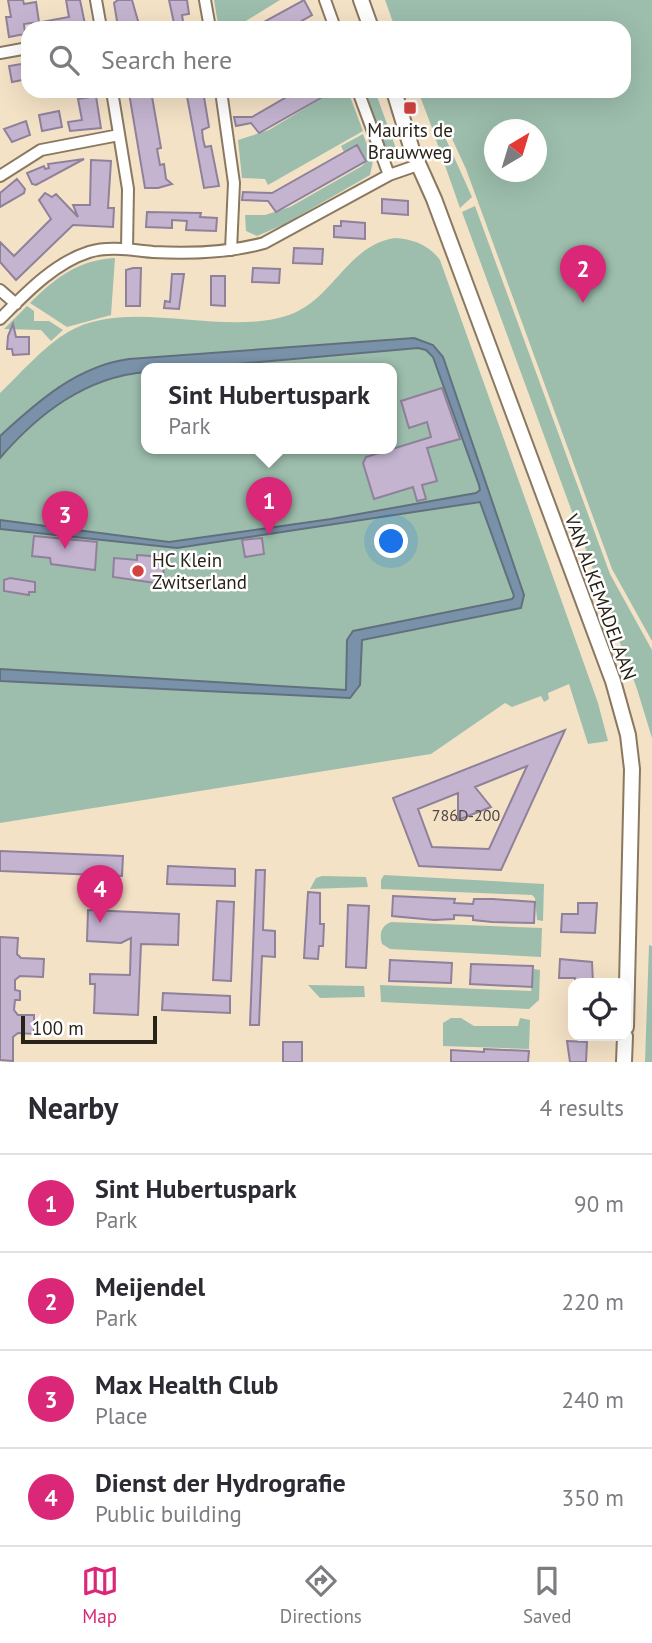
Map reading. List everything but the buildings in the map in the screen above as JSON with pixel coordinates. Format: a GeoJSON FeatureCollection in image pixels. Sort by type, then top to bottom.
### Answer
{"type":"FeatureCollection","features":[{"type":"Feature","properties":{"kind":"main road"},"geometry":{"type":"LineString","coordinates":[[361,0],[369,21]]}},
{"type":"Feature","properties":{"kind":"main road","name":"VAN ALKEMADELAAN"},"geometry":{"type":"LineString","coordinates":[[397,98],[418,165],[434,199],[613,681],[628,735],[633,799],[628,978]]}},
{"type":"Feature","properties":{"kind":"main road","name":"VAN ALKEMADELAAN"},"geometry":{"type":"LineString","coordinates":[[408,130],[425,159],[434,199]]}},
{"type":"Feature","properties":{"kind":"main road"},"geometry":{"type":"LineString","coordinates":[[624,1062],[625,1041]]}},
{"type":"Feature","properties":{"kind":"street"},"geometry":{"type":"LineString","coordinates":[[96,0],[100,21]]}},
{"type":"Feature","properties":{"kind":"street"},"geometry":{"type":"LineString","coordinates":[[205,0],[209,21]]}},
{"type":"Feature","properties":{"kind":"street"},"geometry":{"type":"LineString","coordinates":[[325,0],[332,21]]}},
{"type":"Feature","properties":{"kind":"street"},"geometry":{"type":"LineString","coordinates":[[0,53],[21,49]]}},
{"type":"Feature","properties":{"kind":"street"},"geometry":{"type":"LineString","coordinates":[[113,98],[128,189],[127,249]]}},
{"type":"Feature","properties":{"kind":"street"},"geometry":{"type":"LineString","coordinates":[[222,98],[234,183],[231,250]]}},
{"type":"Feature","properties":{"kind":"street"},"geometry":{"type":"LineString","coordinates":[[361,98],[389,175]]}},
{"type":"Feature","properties":{"kind":"street"},"geometry":{"type":"LineString","coordinates":[[0,176],[41,150],[119,135]]}},
{"type":"Feature","properties":{"kind":"street"},"geometry":{"type":"LineString","coordinates":[[0,319],[56,269],[91,251],[127,249],[198,253],[264,243],[389,175],[418,165]]}},
{"type":"Feature","properties":{"kind":"street"},"geometry":{"type":"LineString","coordinates":[[0,290],[16,303]]}},
{"type":"Feature","properties":{"kind":"green space"},"geometry":{"type":"Polygon","coordinates":[[[214,0],[280,0],[246,21],[218,21],[214,0]]]}},
{"type":"Feature","properties":{"kind":"green space"},"geometry":{"type":"Polygon","coordinates":[[[385,0],[652,0],[652,641],[612,569],[466,169],[447,128],[434,133],[421,98],[631,98],[631,21],[392,21],[385,0]]]}},
{"type":"Feature","properties":{"kind":"green space"},"geometry":{"type":"Polygon","coordinates":[[[322,98],[351,98],[363,131],[268,185],[265,179],[242,178],[238,140],[269,130],[322,98]]]}},
{"type":"Feature","properties":{"kind":"green space"},"geometry":{"type":"Polygon","coordinates":[[[367,98],[378,98],[398,154],[395,157],[388,156],[367,98]]]}},
{"type":"Feature","properties":{"kind":"green space"},"geometry":{"type":"Polygon","coordinates":[[[363,134],[373,161],[370,175],[285,224],[257,236],[246,231],[245,215],[265,215],[290,207],[362,166],[367,161],[357,145],[344,152],[341,146],[363,134]]]}},
{"type":"Feature","properties":{"kind":"green space"},"geometry":{"type":"Polygon","coordinates":[[[435,137],[445,137],[472,197],[460,208],[435,137]]]}},
{"type":"Feature","properties":{"kind":"green space"},"geometry":{"type":"Polygon","coordinates":[[[475,206],[610,574],[652,650],[652,738],[637,689],[462,212],[475,206]]]}},
{"type":"Feature","properties":{"kind":"green space"},"geometry":{"type":"Polygon","coordinates":[[[395,238],[414,241],[431,250],[440,260],[598,703],[608,741],[588,744],[569,684],[548,693],[549,699],[544,702],[541,696],[512,707],[505,703],[431,754],[0,823],[0,393],[59,338],[92,322],[119,317],[147,317],[234,322],[262,321],[289,315],[317,298],[364,251],[395,238]]]}},
{"type":"Feature","properties":{"kind":"green space"},"geometry":{"type":"Polygon","coordinates":[[[115,258],[111,315],[67,327],[30,303],[68,272],[90,262],[115,258]]]}},
{"type":"Feature","properties":{"kind":"green space"},"geometry":{"type":"Polygon","coordinates":[[[27,306],[34,311],[34,321],[49,321],[63,330],[51,341],[41,330],[4,329],[27,306]]]}},
{"type":"Feature","properties":{"kind":"green space"},"geometry":{"type":"Polygon","coordinates":[[[384,875],[544,884],[543,921],[537,920],[535,898],[532,895],[381,889],[384,875]]]}},
{"type":"Feature","properties":{"kind":"green space"},"geometry":{"type":"Polygon","coordinates":[[[366,877],[368,887],[310,889],[316,878],[366,877]]]}},
{"type":"Feature","properties":{"kind":"green space"},"geometry":{"type":"Polygon","coordinates":[[[391,922],[542,928],[541,957],[390,949],[382,944],[381,937],[383,928],[391,922]]]}},
{"type":"Feature","properties":{"kind":"green space"},"geometry":{"type":"Polygon","coordinates":[[[649,945],[652,946],[652,1062],[645,1062],[649,945]]]}},
{"type":"Feature","properties":{"kind":"green space"},"geometry":{"type":"Polygon","coordinates":[[[534,969],[540,970],[539,1000],[529,1009],[381,1002],[380,985],[531,991],[534,969]]]}},
{"type":"Feature","properties":{"kind":"green space"},"geometry":{"type":"Polygon","coordinates":[[[308,985],[364,986],[365,997],[320,998],[308,985]]]}},
{"type":"Feature","properties":{"kind":"green space"},"geometry":{"type":"Polygon","coordinates":[[[451,1018],[461,1018],[474,1026],[518,1026],[520,1018],[530,1020],[529,1049],[443,1046],[443,1023],[451,1018]]]}},
{"type":"Feature","properties":{"kind":"water"},"geometry":{"type":"Polygon","coordinates":[[[414,338],[433,345],[443,357],[524,595],[521,608],[362,640],[360,685],[350,698],[0,681],[0,669],[346,690],[347,640],[353,631],[512,599],[514,596],[480,502],[177,548],[0,529],[0,520],[169,542],[331,519],[476,493],[480,490],[433,357],[426,350],[418,348],[248,363],[141,363],[141,373],[103,381],[65,400],[31,426],[0,458],[0,436],[43,399],[92,369],[129,359],[414,338]]]}},
{"type":"Feature","properties":{"kind":"place","name":"Maurits de Brauwweg"},"geometry":{"type":"Point","coordinates":[410,108]}},
{"type":"Feature","properties":{"kind":"place","name":"Meijendel"},"geometry":{"type":"Point","coordinates":[583,303]}},
{"type":"Feature","properties":{"kind":"place","name":"Sint Hubertuspark"},"geometry":{"type":"Point","coordinates":[269,535]}},
{"type":"Feature","properties":{"kind":"place","name":"Max Health Club"},"geometry":{"type":"Point","coordinates":[65,549]}},
{"type":"Feature","properties":{"kind":"place","name":"HC Klein Zwitserland"},"geometry":{"type":"Point","coordinates":[138,571]}},
{"type":"Feature","properties":{"kind":"place","name":"Dienst der Hydrografie"},"geometry":{"type":"Point","coordinates":[100,923]}}]}
